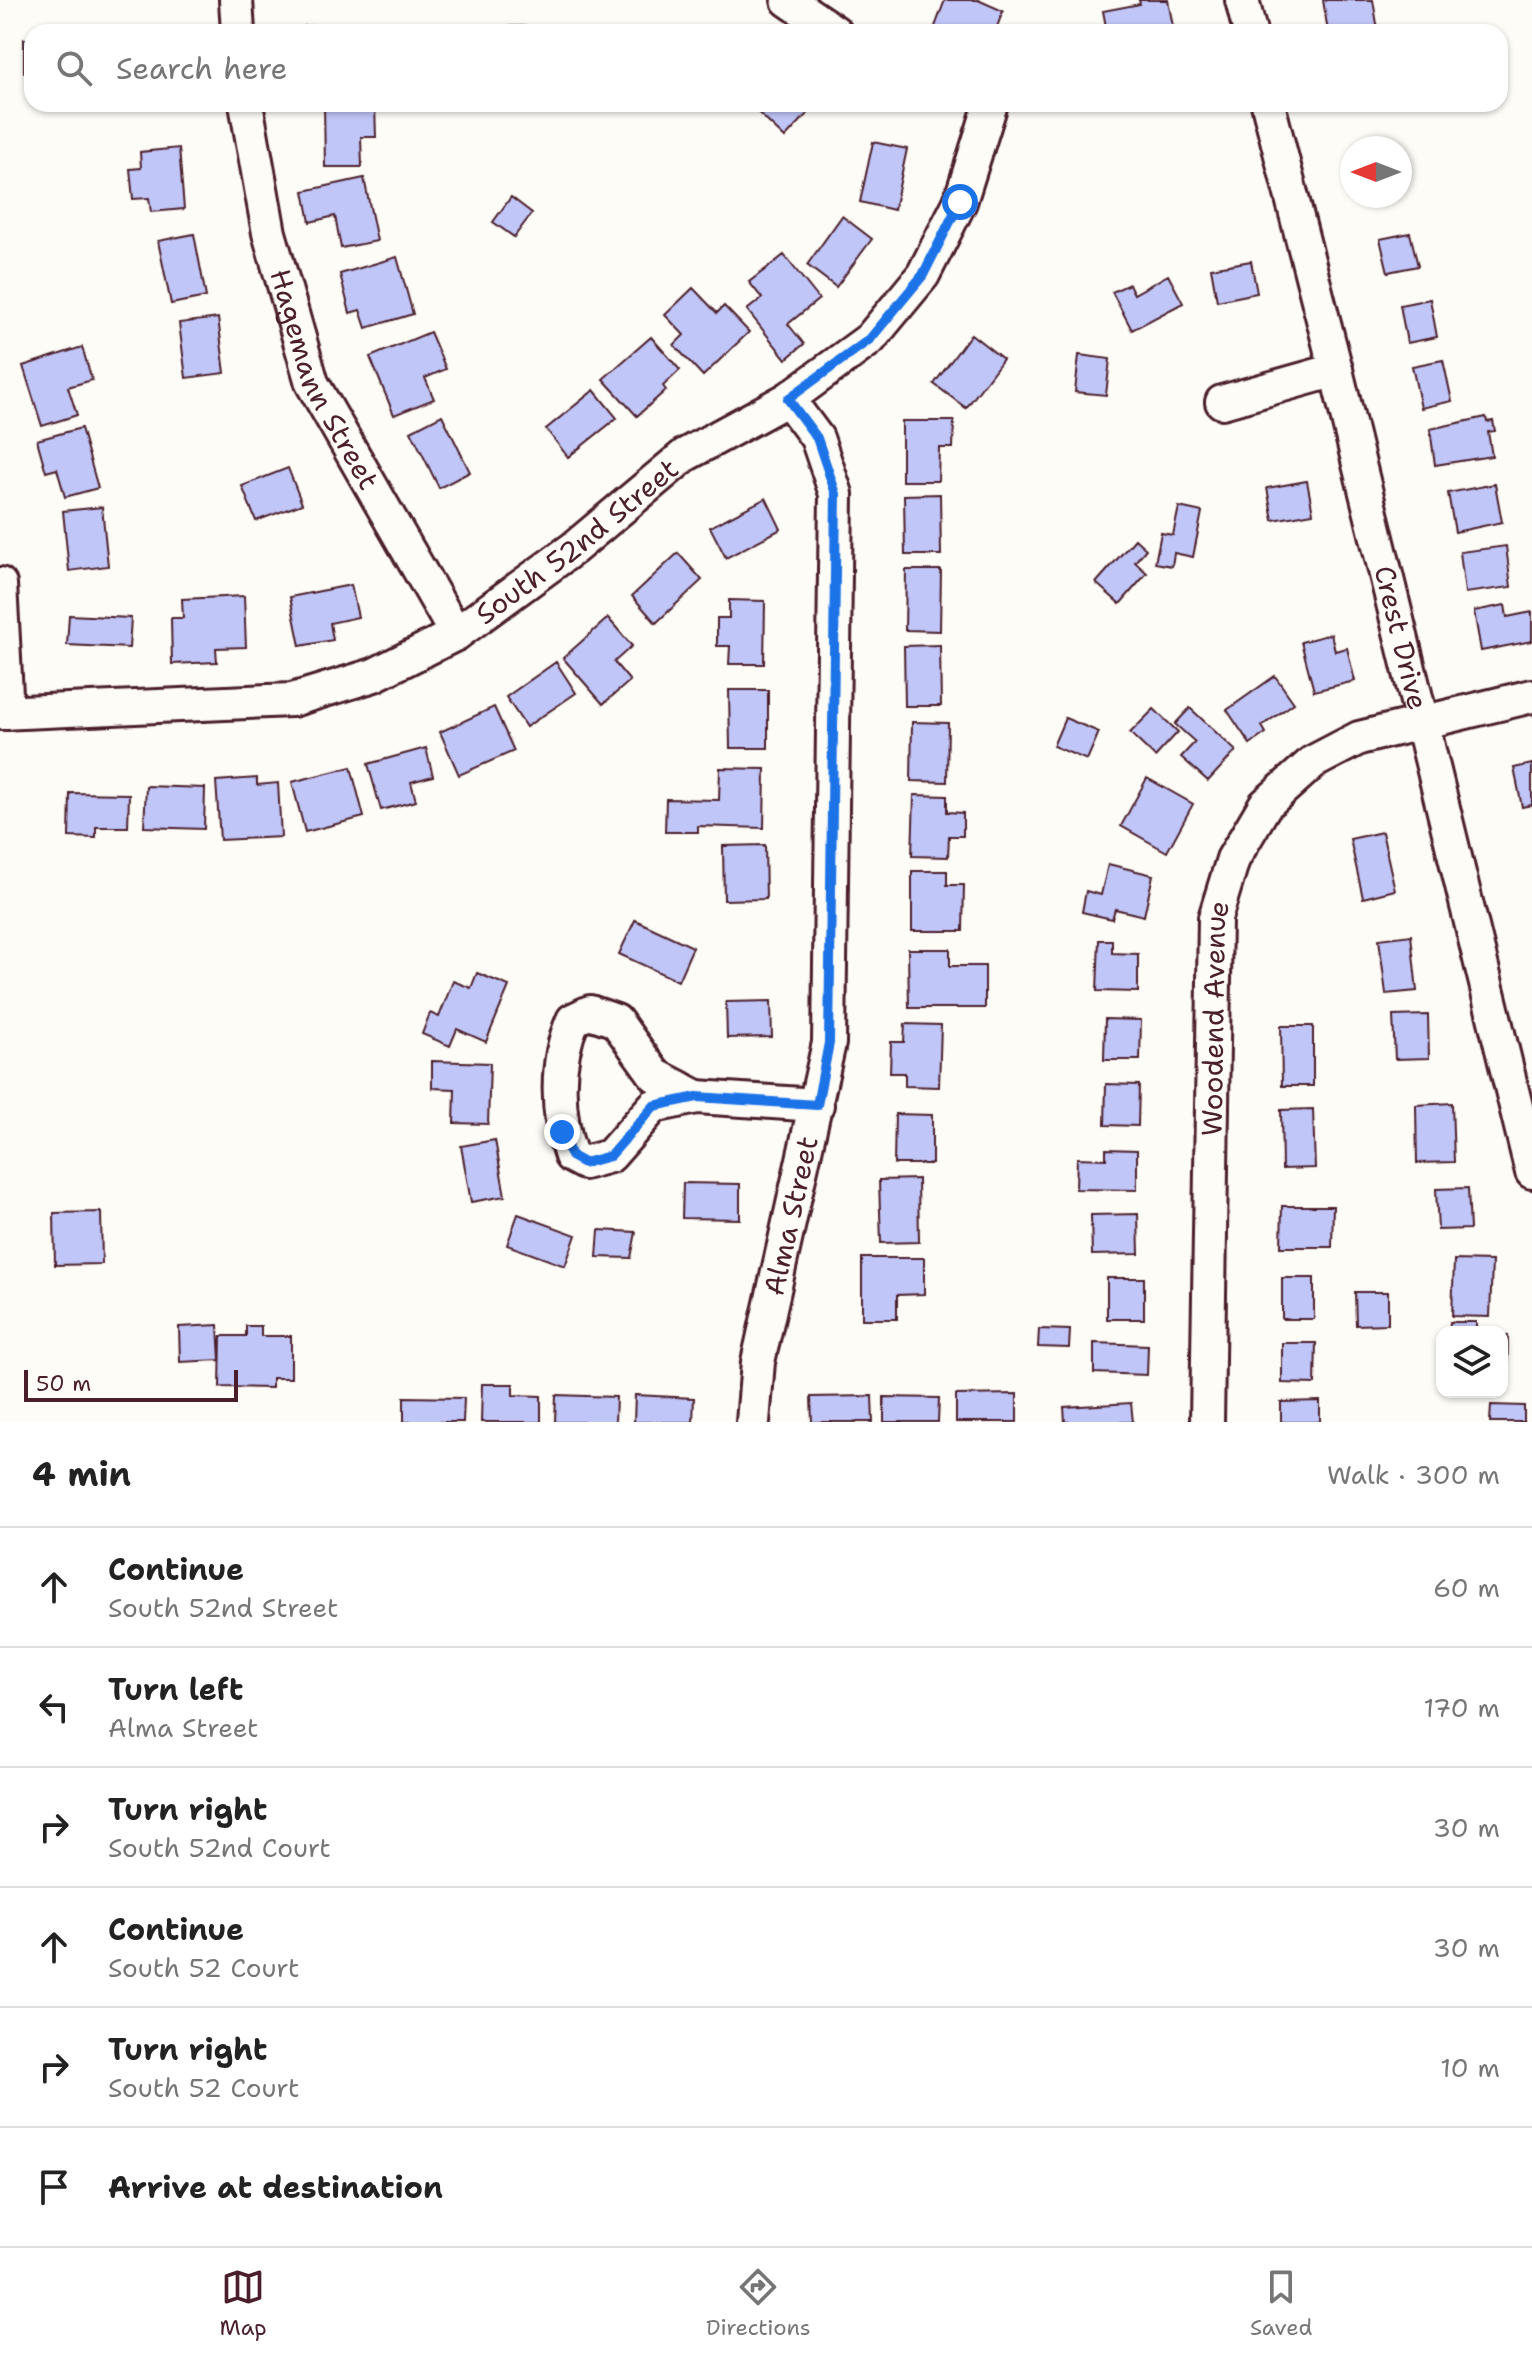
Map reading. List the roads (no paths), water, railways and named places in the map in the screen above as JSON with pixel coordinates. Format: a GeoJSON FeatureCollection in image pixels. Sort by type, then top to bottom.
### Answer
{"type":"FeatureCollection","features":[{"type":"Feature","properties":{"kind":"street"},"geometry":{"type":"LineString","coordinates":[[236,0],[238,24]]}},
{"type":"Feature","properties":{"kind":"street"},"geometry":{"type":"LineString","coordinates":[[788,0],[823,24]]}},
{"type":"Feature","properties":{"kind":"street"},"geometry":{"type":"LineString","coordinates":[[1242,0],[1248,24]]}},
{"type":"Feature","properties":{"kind":"street","name":"Hagemann Street"},"geometry":{"type":"LineString","coordinates":[[247,112],[269,233],[312,383],[456,634]]}},
{"type":"Feature","properties":{"kind":"street","name":"South 52nd Street"},"geometry":{"type":"LineString","coordinates":[[3,713],[292,700],[374,675],[456,634],[574,548],[685,455],[788,399],[870,339],[923,275],[960,202],[990,112]]}},
{"type":"Feature","properties":{"kind":"street","name":"Crest Drive"},"geometry":{"type":"LineString","coordinates":[[1270,112],[1532,1172]]}},
{"type":"Feature","properties":{"kind":"street"},"geometry":{"type":"LineString","coordinates":[[1222,402],[1336,370]]}},
{"type":"Feature","properties":{"kind":"street","name":"Alma Street"},"geometry":{"type":"LineString","coordinates":[[753,1422],[758,1362],[829,1043],[836,494],[817,438],[788,399]]}},
{"type":"Feature","properties":{"kind":"street"},"geometry":{"type":"LineString","coordinates":[[0,584],[3,713]]}},
{"type":"Feature","properties":{"kind":"street"},"geometry":{"type":"LineString","coordinates":[[1422,723],[1532,696]]}},
{"type":"Feature","properties":{"kind":"street","name":"Woodend Avenue"},"geometry":{"type":"LineString","coordinates":[[1207,1422],[1215,918],[1233,859],[1265,805],[1313,762],[1359,738],[1422,723]]}},
{"type":"Feature","properties":{"kind":"street"},"geometry":{"type":"LineString","coordinates":[[697,1097],[655,1075],[616,1021],[590,1012],[573,1020],[564,1040],[560,1089],[562,1132],[571,1156],[584,1163],[610,1156],[654,1106],[697,1097],[817,1105]]}}]}
